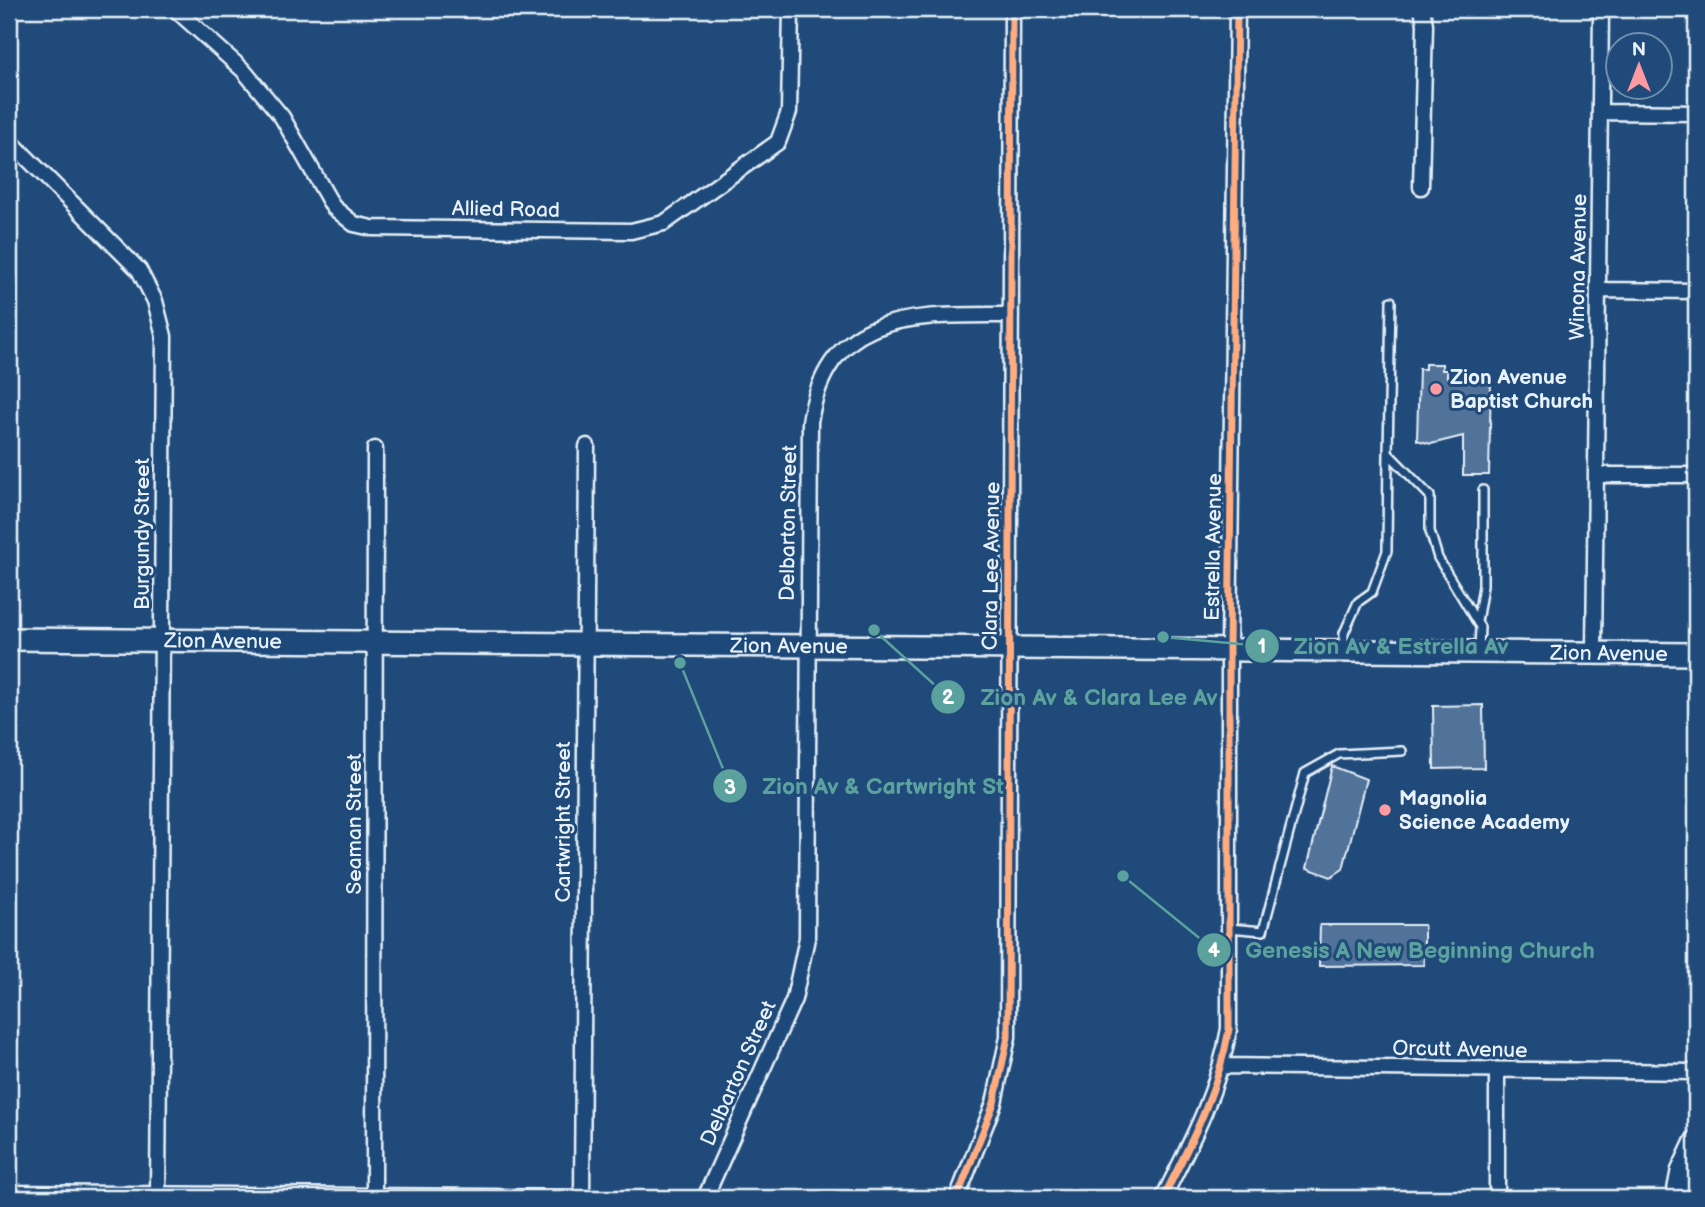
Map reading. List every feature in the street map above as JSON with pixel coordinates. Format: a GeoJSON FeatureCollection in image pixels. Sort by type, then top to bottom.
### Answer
{"type":"FeatureCollection","features":[{"type":"Feature","properties":{"kind":"main road","name":"Zion Avenue"},"geometry":{"type":"LineString","coordinates":[[9,639],[1696,654]]}},
{"type":"Feature","properties":{"kind":"main road"},"geometry":{"type":"LineString","coordinates":[[1678,1198],[1682,1172],[1696,1142]]}},
{"type":"Feature","properties":{"kind":"street","name":"Allied Road"},"geometry":{"type":"LineString","coordinates":[[175,9],[243,70],[282,117],[332,207],[354,224],[372,228],[631,232],[673,218],[778,142],[789,112],[791,9]]}},
{"type":"Feature","properties":{"kind":"street","name":"Clara Lee Avenue"},"geometry":{"type":"LineString","coordinates":[[957,1198],[995,1103],[1008,1037],[1013,9]]}},
{"type":"Feature","properties":{"kind":"street","name":"Estrella Avenue"},"geometry":{"type":"LineString","coordinates":[[1163,1198],[1211,1102],[1223,1066],[1229,1029],[1229,648],[1237,9]]}},
{"type":"Feature","properties":{"kind":"street"},"geometry":{"type":"LineString","coordinates":[[1421,187],[1422,9]]}},
{"type":"Feature","properties":{"kind":"street","name":"Winona Avenue"},"geometry":{"type":"LineString","coordinates":[[1594,652],[1601,9]]}},
{"type":"Feature","properties":{"kind":"street"},"geometry":{"type":"LineString","coordinates":[[1601,112],[1696,113]]}},
{"type":"Feature","properties":{"kind":"street"},"geometry":{"type":"LineString","coordinates":[[9,161],[14,145]]}},
{"type":"Feature","properties":{"kind":"street","name":"Burgundy Street"},"geometry":{"type":"LineString","coordinates":[[14,145],[139,270],[160,318],[164,336],[158,1196]]}},
{"type":"Feature","properties":{"kind":"street"},"geometry":{"type":"LineString","coordinates":[[1599,290],[1696,291]]}},
{"type":"Feature","properties":{"kind":"street","name":"Delbarton Street"},"geometry":{"type":"LineString","coordinates":[[705,1198],[794,999],[807,938],[810,422],[817,391],[827,371],[853,341],[893,321],[922,316],[1011,315]]}},
{"type":"Feature","properties":{"kind":"street","name":"Cartwright Street"},"geometry":{"type":"LineString","coordinates":[[582,1198],[587,446]]}},
{"type":"Feature","properties":{"kind":"street","name":"Seaman Street"},"geometry":{"type":"LineString","coordinates":[[374,1198],[375,449]]}},
{"type":"Feature","properties":{"kind":"street"},"geometry":{"type":"LineString","coordinates":[[1597,475],[1696,475]]}},
{"type":"Feature","properties":{"kind":"street","name":"Orcutt Avenue"},"geometry":{"type":"LineString","coordinates":[[1223,1066],[1696,1072]]}},
{"type":"Feature","properties":{"kind":"street"},"geometry":{"type":"LineString","coordinates":[[1497,1070],[1497,1198]]}},
{"type":"Feature","properties":{"kind":"street"},"geometry":{"type":"LineString","coordinates":[[9,1193],[595,1198]]}},
{"type":"Feature","properties":{"kind":"lane"},"geometry":{"type":"LineString","coordinates":[[1344,650],[1345,633],[1358,602],[1372,592],[1387,551],[1391,301]]}},
{"type":"Feature","properties":{"kind":"lane"},"geometry":{"type":"LineString","coordinates":[[1388,453],[1430,496],[1430,531],[1438,558],[1477,622]]}},
{"type":"Feature","properties":{"kind":"lane"},"geometry":{"type":"LineString","coordinates":[[1479,651],[1477,622],[1483,586],[1483,490]]}},
{"type":"Feature","properties":{"kind":"lane"},"geometry":{"type":"LineString","coordinates":[[1229,929],[1263,930],[1305,773],[1339,754],[1402,751]]}},
{"type":"Feature","properties":{"kind":"building"},"geometry":{"type":"Polygon","coordinates":[[[1425,364],[1442,364],[1442,370],[1447,370],[1447,377],[1491,378],[1489,475],[1463,475],[1463,436],[1431,444],[1417,440],[1419,369],[1425,369],[1425,364]]]}},
{"type":"Feature","properties":{"kind":"building"},"geometry":{"type":"Polygon","coordinates":[[[1483,705],[1484,768],[1434,769],[1433,706],[1483,705]]]}},
{"type":"Feature","properties":{"kind":"building"},"geometry":{"type":"Polygon","coordinates":[[[1332,766],[1366,779],[1343,869],[1331,877],[1307,868],[1332,766]]]}},
{"type":"Feature","properties":{"kind":"building"},"geometry":{"type":"Polygon","coordinates":[[[1320,925],[1424,925],[1424,965],[1319,966],[1320,925]]]}},
{"type":"Feature","properties":{"kind":"cycle path"},"geometry":{"type":"LineString","coordinates":[[957,1198],[994,1103],[1008,1037],[1012,9]]}},
{"type":"Feature","properties":{"kind":"cycle path"},"geometry":{"type":"LineString","coordinates":[[1163,1198],[1211,1095],[1229,1029],[1229,648],[1237,9]]}},
{"type":"Feature","properties":{"kind":"place","name":"Zion Avenue Baptist Church"},"geometry":{"type":"Point","coordinates":[1436,389]}},
{"type":"Feature","properties":{"kind":"place","name":"Zion Av & Clara Lee Av"},"geometry":{"type":"Point","coordinates":[874,630]}},
{"type":"Feature","properties":{"kind":"place","name":"Zion Av & Estrella Av"},"geometry":{"type":"Point","coordinates":[1163,637]}},
{"type":"Feature","properties":{"kind":"place","name":"Zion Av & Cartwright St"},"geometry":{"type":"Point","coordinates":[680,663]}},
{"type":"Feature","properties":{"kind":"place","name":"Magnolia Science Academy"},"geometry":{"type":"Point","coordinates":[1385,810]}},
{"type":"Feature","properties":{"kind":"place","name":"Genesis A New Beginning Church"},"geometry":{"type":"Point","coordinates":[1123,876]}}]}
